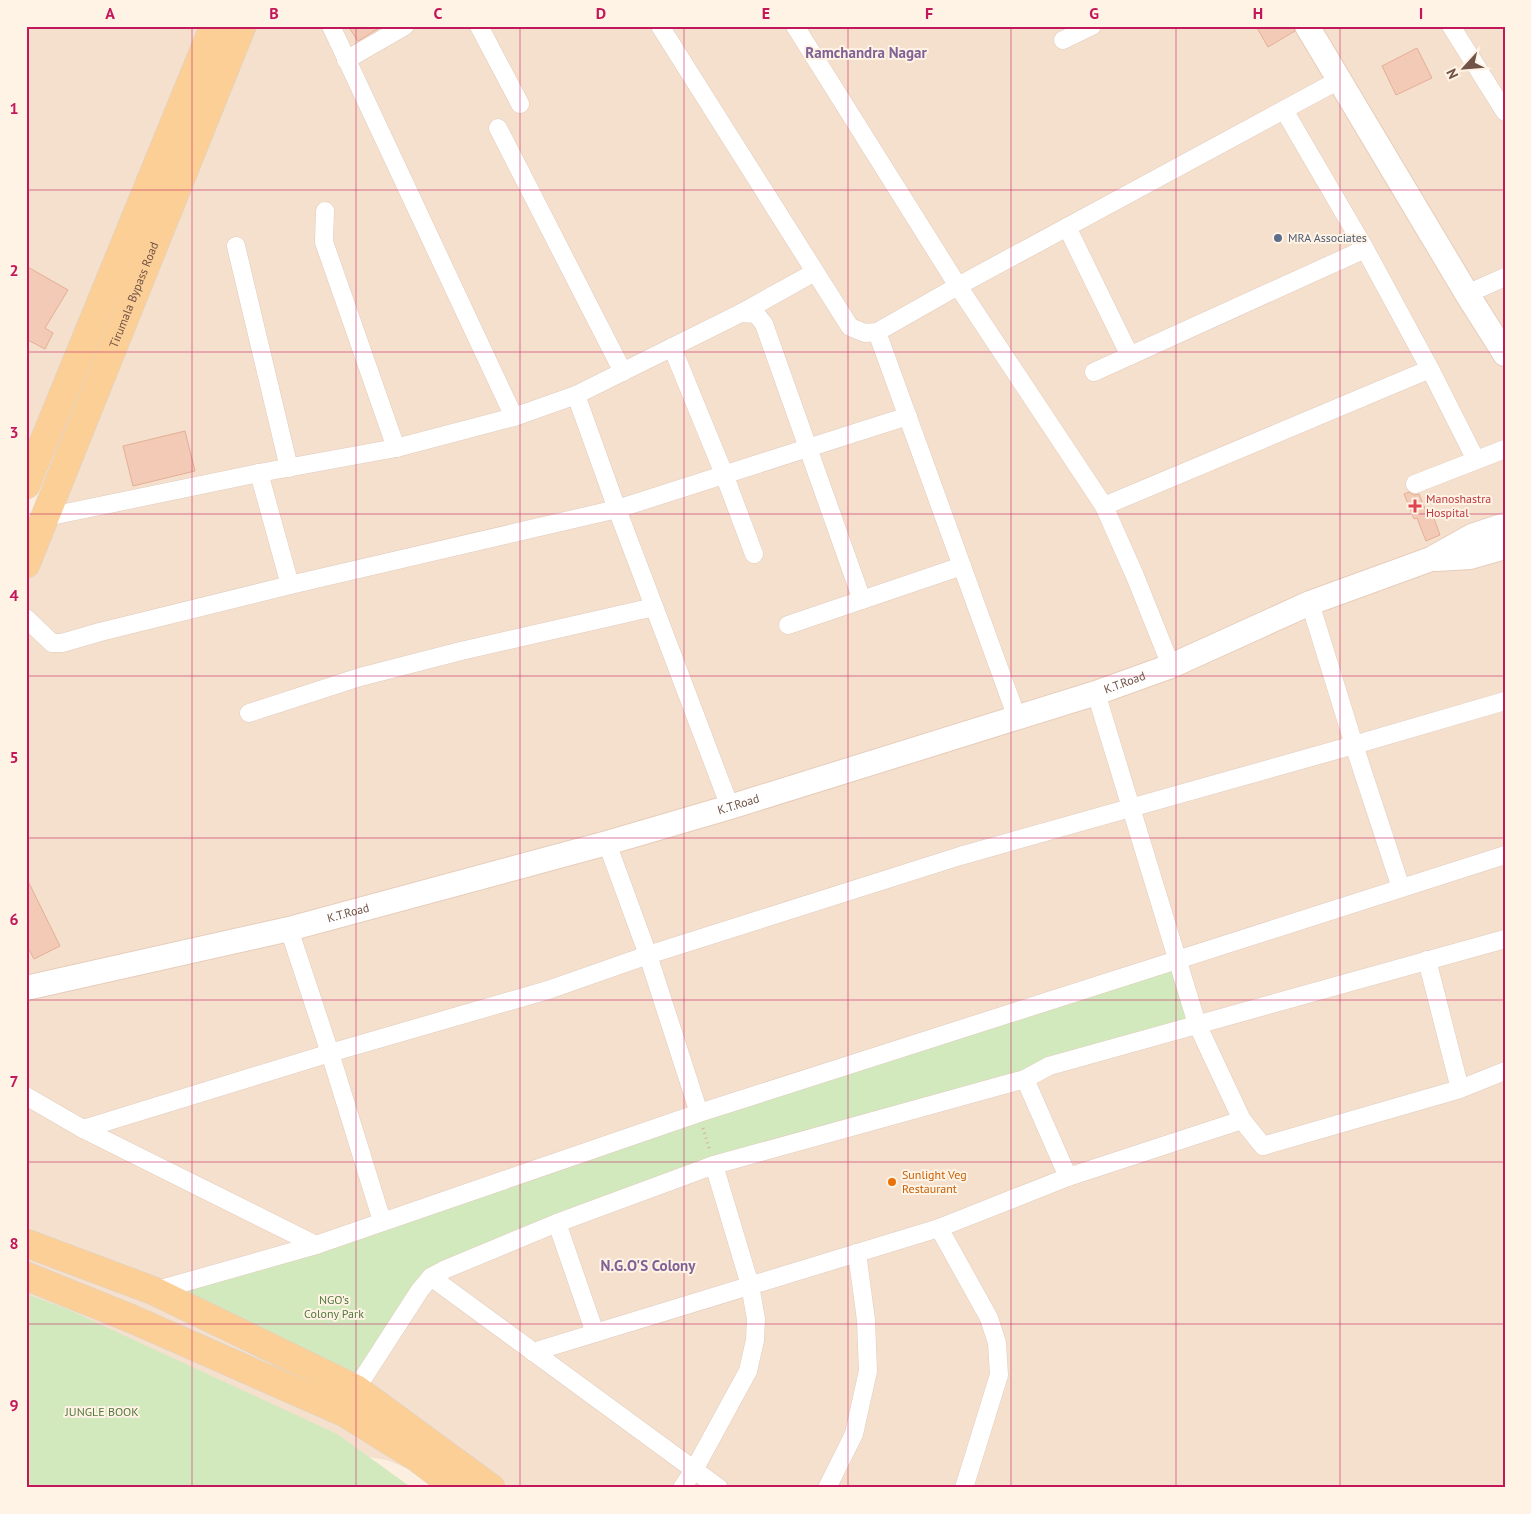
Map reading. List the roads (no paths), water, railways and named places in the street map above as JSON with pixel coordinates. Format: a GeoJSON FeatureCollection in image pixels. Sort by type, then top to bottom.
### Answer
{"type":"FeatureCollection","features":[{"type":"Feature","properties":{"kind":"main road"},"geometry":{"type":"LineString","coordinates":[[1307,26],[1467,294],[1505,354]]}},
{"type":"Feature","properties":{"kind":"main road","name":"Tirumala Bypass Road"},"geometry":{"type":"LineString","coordinates":[[26,485],[219,33]]}},
{"type":"Feature","properties":{"kind":"main road","name":"Tirumala Bypass Road"},"geometry":{"type":"LineString","coordinates":[[26,564],[46,517],[219,33]]}},
{"type":"Feature","properties":{"kind":"main road","name":"K.T.Road"},"geometry":{"type":"LineString","coordinates":[[26,988],[289,929],[607,843],[730,808],[1096,694],[1170,666],[1310,603],[1431,559],[1472,536],[1505,526]]}},
{"type":"Feature","properties":{"kind":"main road","name":"K.T.Road"},"geometry":{"type":"LineString","coordinates":[[1431,559],[1470,557],[1505,546]]}},
{"type":"Feature","properties":{"kind":"main road"},"geometry":{"type":"LineString","coordinates":[[26,1243],[154,1291],[356,1389],[491,1488]]}},
{"type":"Feature","properties":{"kind":"main road"},"geometry":{"type":"LineString","coordinates":[[26,1276],[132,1319],[345,1413],[416,1457],[457,1488]]}},
{"type":"Feature","properties":{"kind":"street"},"geometry":{"type":"LineString","coordinates":[[331,26],[514,417]]}},
{"type":"Feature","properties":{"kind":"street"},"geometry":{"type":"LineString","coordinates":[[346,60],[405,26]]}},
{"type":"Feature","properties":{"kind":"street"},"geometry":{"type":"LineString","coordinates":[[479,26],[520,104]]}},
{"type":"Feature","properties":{"kind":"street"},"geometry":{"type":"LineString","coordinates":[[660,26],[850,327],[865,334],[877,332],[958,286],[1339,80]]}},
{"type":"Feature","properties":{"kind":"street"},"geometry":{"type":"LineString","coordinates":[[795,26],[958,286],[1104,506],[1135,576],[1170,666]]}},
{"type":"Feature","properties":{"kind":"street"},"geometry":{"type":"LineString","coordinates":[[1063,40],[1092,26]]}},
{"type":"Feature","properties":{"kind":"street"},"geometry":{"type":"LineString","coordinates":[[1451,26],[1505,112]]}},
{"type":"Feature","properties":{"kind":"street"},"geometry":{"type":"LineString","coordinates":[[1284,110],[1365,248],[1476,460]]}},
{"type":"Feature","properties":{"kind":"street"},"geometry":{"type":"LineString","coordinates":[[498,128],[623,372]]}},
{"type":"Feature","properties":{"kind":"street"},"geometry":{"type":"LineString","coordinates":[[325,211],[324,242],[396,448]]}},
{"type":"Feature","properties":{"kind":"street"},"geometry":{"type":"LineString","coordinates":[[1067,227],[1130,356]]}},
{"type":"Feature","properties":{"kind":"street"},"geometry":{"type":"LineString","coordinates":[[236,246],[289,468]]}},
{"type":"Feature","properties":{"kind":"street"},"geometry":{"type":"LineString","coordinates":[[1094,372],[1365,248]]}},
{"type":"Feature","properties":{"kind":"street"},"geometry":{"type":"LineString","coordinates":[[46,517],[259,473],[396,448],[514,417],[576,395],[741,313],[815,272]]}},
{"type":"Feature","properties":{"kind":"street"},"geometry":{"type":"LineString","coordinates":[[1467,294],[1505,277]]}},
{"type":"Feature","properties":{"kind":"street"},"geometry":{"type":"LineString","coordinates":[[741,313],[756,314],[764,324],[862,600]]}},
{"type":"Feature","properties":{"kind":"street"},"geometry":{"type":"LineString","coordinates":[[877,332],[1016,718]]}},
{"type":"Feature","properties":{"kind":"street"},"geometry":{"type":"LineString","coordinates":[[672,348],[724,474],[754,554]]}},
{"type":"Feature","properties":{"kind":"street"},"geometry":{"type":"LineString","coordinates":[[1104,506],[1430,369]]}},
{"type":"Feature","properties":{"kind":"street"},"geometry":{"type":"LineString","coordinates":[[576,395],[730,808]]}},
{"type":"Feature","properties":{"kind":"street"},"geometry":{"type":"LineString","coordinates":[[26,618],[52,643],[57,644],[290,585],[617,508],[908,416]]}},
{"type":"Feature","properties":{"kind":"street"},"geometry":{"type":"LineString","coordinates":[[1415,484],[1505,449]]}},
{"type":"Feature","properties":{"kind":"street"},"geometry":{"type":"LineString","coordinates":[[259,473],[290,585]]}},
{"type":"Feature","properties":{"kind":"street"},"geometry":{"type":"LineString","coordinates":[[788,625],[962,566]]}},
{"type":"Feature","properties":{"kind":"street"},"geometry":{"type":"LineString","coordinates":[[1310,603],[1354,746],[1401,888]]}},
{"type":"Feature","properties":{"kind":"street"},"geometry":{"type":"LineString","coordinates":[[249,713],[360,677],[461,651],[654,607]]}},
{"type":"Feature","properties":{"kind":"street"},"geometry":{"type":"LineString","coordinates":[[1096,694],[1197,1024],[1242,1120],[1263,1146],[1460,1088],[1505,1071]]}},
{"type":"Feature","properties":{"kind":"street"},"geometry":{"type":"LineString","coordinates":[[83,1129],[330,1053],[548,990],[648,955],[960,856],[1354,746],[1505,701]]}},
{"type":"Feature","properties":{"kind":"street"},"geometry":{"type":"LineString","coordinates":[[607,843],[648,955],[701,1120]]}},
{"type":"Feature","properties":{"kind":"street"},"geometry":{"type":"LineString","coordinates":[[154,1291],[316,1245],[382,1221],[701,1120],[1178,960],[1505,855]]}},
{"type":"Feature","properties":{"kind":"street"},"geometry":{"type":"LineString","coordinates":[[289,929],[382,1221]]}},
{"type":"Feature","properties":{"kind":"street"},"geometry":{"type":"LineString","coordinates":[[356,1389],[420,1290],[431,1277],[712,1160],[1025,1079],[1049,1066],[1505,938]]}},
{"type":"Feature","properties":{"kind":"street"},"geometry":{"type":"LineString","coordinates":[[1427,960],[1460,1088]]}},
{"type":"Feature","properties":{"kind":"street"},"geometry":{"type":"LineString","coordinates":[[1025,1079],[1068,1177]]}},
{"type":"Feature","properties":{"kind":"street"},"geometry":{"type":"LineString","coordinates":[[26,1096],[83,1129],[316,1245]]}},
{"type":"Feature","properties":{"kind":"street"},"geometry":{"type":"LineString","coordinates":[[533,1352],[939,1228],[1068,1177],[1242,1120]]}},
{"type":"Feature","properties":{"kind":"street"},"geometry":{"type":"LineString","coordinates":[[682,1488],[694,1470],[748,1371],[755,1340],[756,1319],[750,1285],[712,1160]]}},
{"type":"Feature","properties":{"kind":"street"},"geometry":{"type":"LineString","coordinates":[[557,1223],[595,1333]]}},
{"type":"Feature","properties":{"kind":"street"},"geometry":{"type":"LineString","coordinates":[[939,1228],[989,1318],[997,1343],[999,1375],[964,1488]]}},
{"type":"Feature","properties":{"kind":"street"},"geometry":{"type":"LineString","coordinates":[[827,1488],[854,1434],[868,1371],[866,1320],[857,1253]]}},
{"type":"Feature","properties":{"kind":"street"},"geometry":{"type":"LineString","coordinates":[[431,1277],[719,1488]]}},
{"type":"Feature","properties":{"kind":"place","name":"MRA Associates"},"geometry":{"type":"Point","coordinates":[1278,238]}},
{"type":"Feature","properties":{"kind":"place","name":"Manoshastra Hospital"},"geometry":{"type":"Point","coordinates":[1415,506]}},
{"type":"Feature","properties":{"kind":"place","name":"Sunlight Veg Restaurant"},"geometry":{"type":"Point","coordinates":[892,1182]}},
{"type":"Feature","properties":{"kind":"district","name":"Ramchandra Nagar"},"geometry":{"type":"Point","coordinates":[866,53]}},
{"type":"Feature","properties":{"kind":"district","name":"N.G.O'S Colony"},"geometry":{"type":"Point","coordinates":[648,1266]}},
{"type":"Feature","properties":{"kind":"park label","name":"NGO's Colony Park"},"geometry":{"type":"Point","coordinates":[334,1307]}},
{"type":"Feature","properties":{"kind":"park label","name":"JUNGLE BOOK"},"geometry":{"type":"Point","coordinates":[102,1412]}}]}
